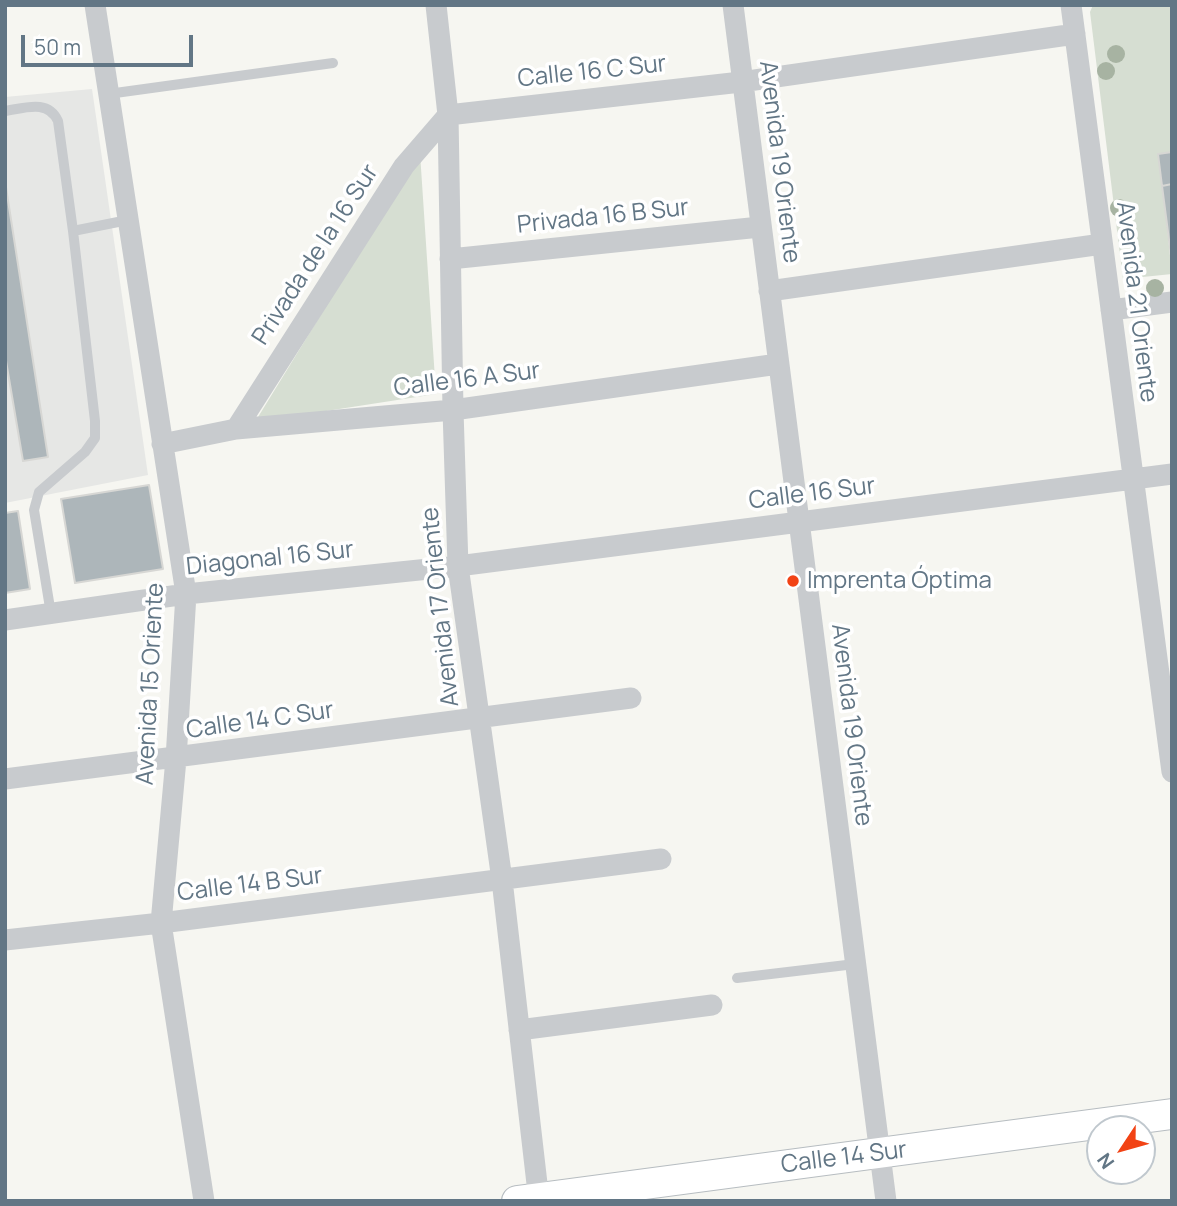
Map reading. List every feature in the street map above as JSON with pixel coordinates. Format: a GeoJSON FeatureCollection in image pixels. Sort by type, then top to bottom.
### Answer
{"type":"FeatureCollection","features":[{"type":"Feature","properties":{"kind":"main road","name":"Calle 14 Sur"},"geometry":{"type":"LineString","coordinates":[[532,1200],[1172,1114]]}},
{"type":"Feature","properties":{"kind":"street","name":"Avenida 15 Oriente"},"geometry":{"type":"LineString","coordinates":[[95,5],[186,594],[176,759],[161,923],[204,1201]]}},
{"type":"Feature","properties":{"kind":"street","name":"Avenida 17 Oriente"},"geometry":{"type":"LineString","coordinates":[[436,5],[448,115],[458,566],[502,880],[519,1030],[532,1200]]}},
{"type":"Feature","properties":{"kind":"street","name":"Avenida 19 Oriente"},"geometry":{"type":"LineString","coordinates":[[733,5],[886,1201]]}},
{"type":"Feature","properties":{"kind":"street","name":"Avenida 21 Oriente"},"geometry":{"type":"LineString","coordinates":[[1071,5],[1172,772]]}},
{"type":"Feature","properties":{"kind":"street","name":"Calle 16 C Sur"},"geometry":{"type":"LineString","coordinates":[[448,115],[741,82],[1075,34]]}},
{"type":"Feature","properties":{"kind":"street","name":"Privada de la 16 Sur"},"geometry":{"type":"LineString","coordinates":[[236,429],[404,166],[448,115]]}},
{"type":"Feature","properties":{"kind":"street","name":"Privada 16 B Sur"},"geometry":{"type":"LineString","coordinates":[[450,259],[760,228]]}},
{"type":"Feature","properties":{"kind":"street"},"geometry":{"type":"LineString","coordinates":[[769,291],[1102,244]]}},
{"type":"Feature","properties":{"kind":"street"},"geometry":{"type":"LineString","coordinates":[[1111,310],[1172,302]]}},
{"type":"Feature","properties":{"kind":"street","name":"Calle 16 A Sur"},"geometry":{"type":"LineString","coordinates":[[162,444],[236,429],[453,410],[778,364]]}},
{"type":"Feature","properties":{"kind":"street","name":"Calle 16 Sur"},"geometry":{"type":"LineString","coordinates":[[458,566],[1172,474]]}},
{"type":"Feature","properties":{"kind":"street","name":"Diagonal 16 Sur"},"geometry":{"type":"LineString","coordinates":[[5,620],[186,594],[458,566]]}},
{"type":"Feature","properties":{"kind":"street","name":"Calle 14 C Sur"},"geometry":{"type":"LineString","coordinates":[[5,779],[176,759],[631,698]]}},
{"type":"Feature","properties":{"kind":"street","name":"Calle 14 B Sur"},"geometry":{"type":"LineString","coordinates":[[5,940],[161,923],[661,859]]}},
{"type":"Feature","properties":{"kind":"street"},"geometry":{"type":"LineString","coordinates":[[519,1030],[712,1005]]}},
{"type":"Feature","properties":{"kind":"lane"},"geometry":{"type":"LineString","coordinates":[[108,93],[333,63]]}},
{"type":"Feature","properties":{"kind":"lane"},"geometry":{"type":"LineString","coordinates":[[5,111],[39,106],[54,113],[58,121],[95,421],[95,438],[85,452],[39,492],[34,510],[51,614]]}},
{"type":"Feature","properties":{"kind":"lane"},"geometry":{"type":"LineString","coordinates":[[72,231],[128,220]]}},
{"type":"Feature","properties":{"kind":"lane"},"geometry":{"type":"LineString","coordinates":[[737,978],[855,964]]}},
{"type":"Feature","properties":{"kind":"shaded area"},"geometry":{"type":"Polygon","coordinates":[[[1093,5],[1172,5],[1172,152],[1159,154],[1172,274],[1123,279],[1090,12],[1093,5]]]}},
{"type":"Feature","properties":{"kind":"shaded area"},"geometry":{"type":"Polygon","coordinates":[[[92,89],[148,475],[5,503],[5,97],[92,89]]]}},
{"type":"Feature","properties":{"kind":"shaded area"},"geometry":{"type":"Polygon","coordinates":[[[420,153],[436,394],[255,422],[420,153]]]}},
{"type":"Feature","properties":{"kind":"building"},"geometry":{"type":"Polygon","coordinates":[[[1172,152],[1172,184],[1162,186],[1158,154],[1172,152]]]}},
{"type":"Feature","properties":{"kind":"building"},"geometry":{"type":"Polygon","coordinates":[[[5,181],[48,457],[23,461],[5,355],[5,181]]]}},
{"type":"Feature","properties":{"kind":"building"},"geometry":{"type":"Polygon","coordinates":[[[1172,184],[1172,263],[1162,186],[1172,184]]]}},
{"type":"Feature","properties":{"kind":"building"},"geometry":{"type":"Polygon","coordinates":[[[149,485],[163,569],[75,583],[61,499],[149,485]]]}},
{"type":"Feature","properties":{"kind":"building"},"geometry":{"type":"Polygon","coordinates":[[[18,511],[30,589],[5,593],[5,513],[18,511]]]}},
{"type":"Feature","properties":{"kind":"place","name":"Imprenta Óptima"},"geometry":{"type":"Point","coordinates":[793,581]}}]}
